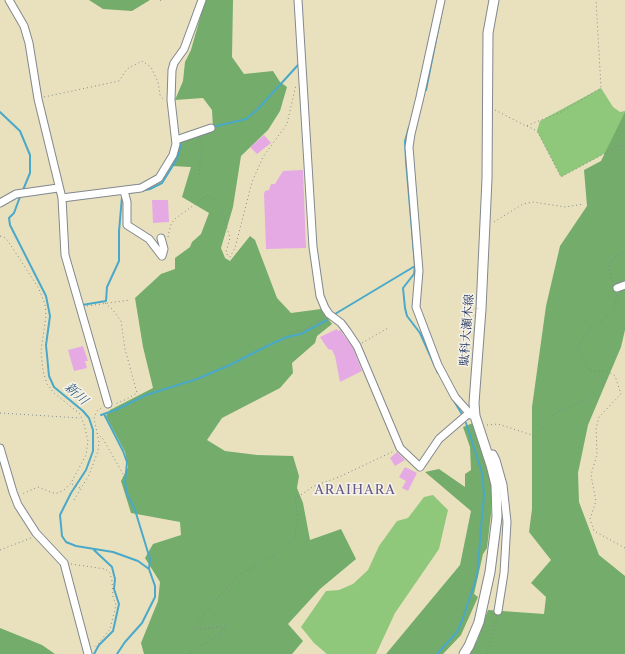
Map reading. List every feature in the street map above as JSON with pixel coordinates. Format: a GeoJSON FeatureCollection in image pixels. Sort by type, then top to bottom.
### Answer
{"type":"FeatureCollection","features":[{"type":"Feature","properties":{"kind":"main road","name":"駄科大瀬木線"},"geometry":{"type":"LineString","coordinates":[[464,654],[479,622],[490,572],[497,517],[496,485],[488,454],[478,426],[472,415],[485,228],[488,34],[494,0]]}},
{"type":"Feature","properties":{"kind":"street"},"geometry":{"type":"LineString","coordinates":[[9,0],[24,26],[29,43],[38,98],[58,188],[62,198],[65,255],[108,404]]}},
{"type":"Feature","properties":{"kind":"street"},"geometry":{"type":"LineString","coordinates":[[62,198],[124,191],[149,185],[159,178],[173,155],[176,140],[171,100],[172,70],[174,63],[184,49],[202,0]]}},
{"type":"Feature","properties":{"kind":"street"},"geometry":{"type":"LineString","coordinates":[[298,0],[313,247],[320,296],[329,314],[341,323],[357,346],[400,448],[420,467],[439,439],[472,415],[455,397],[438,365],[416,306],[419,271],[409,146],[410,134],[420,97],[441,0]]}},
{"type":"Feature","properties":{"kind":"street"},"geometry":{"type":"LineString","coordinates":[[176,140],[211,128]]}},
{"type":"Feature","properties":{"kind":"street"},"geometry":{"type":"LineString","coordinates":[[1,202],[16,194],[58,188]]}},
{"type":"Feature","properties":{"kind":"street"},"geometry":{"type":"LineString","coordinates":[[124,191],[127,202],[127,225],[148,239],[160,255],[163,254],[164,249],[161,238]]}},
{"type":"Feature","properties":{"kind":"street"},"geometry":{"type":"LineString","coordinates":[[617,288],[625,285]]}},
{"type":"Feature","properties":{"kind":"street"},"geometry":{"type":"LineString","coordinates":[[0,448],[15,499],[36,532],[64,563],[91,652]]}},
{"type":"Feature","properties":{"kind":"street"},"geometry":{"type":"LineString","coordinates":[[488,454],[493,454],[496,460],[503,485],[507,522],[504,573],[498,611]]}},
{"type":"Feature","properties":{"kind":"path"},"geometry":{"type":"LineString","coordinates":[[526,126],[561,112],[601,88],[596,0]]}},
{"type":"Feature","properties":{"kind":"path"},"geometry":{"type":"LineString","coordinates":[[38,98],[119,81],[127,69],[142,61],[151,67],[158,82],[162,99],[171,100]]}},
{"type":"Feature","properties":{"kind":"path"},"geometry":{"type":"LineString","coordinates":[[164,249],[171,224],[176,218],[208,195],[220,204],[230,238],[226,252],[230,257],[235,248],[252,182],[263,157],[287,124],[296,81]]}},
{"type":"Feature","properties":{"kind":"path"},"geometry":{"type":"LineString","coordinates":[[488,107],[537,131],[561,177],[620,145],[625,147]]}},
{"type":"Feature","properties":{"kind":"path"},"geometry":{"type":"LineString","coordinates":[[196,133],[202,141],[199,175]]}},
{"type":"Feature","properties":{"kind":"path"},"geometry":{"type":"LineString","coordinates":[[485,228],[522,204],[532,202],[565,207],[584,204]]}},
{"type":"Feature","properties":{"kind":"path"},"geometry":{"type":"LineString","coordinates":[[0,236],[4,237],[8,241],[38,287],[45,304],[46,316],[41,351],[43,371],[47,384],[54,393],[75,409],[81,418],[84,424],[88,450],[72,483],[58,493],[38,487],[23,493],[15,499]]}},
{"type":"Feature","properties":{"kind":"path"},"geometry":{"type":"LineString","coordinates":[[478,426],[498,424],[535,436],[555,413],[585,400],[605,382],[593,371],[590,371],[578,347],[589,330],[614,311],[617,288],[611,279],[608,268],[614,258],[625,251]]}},
{"type":"Feature","properties":{"kind":"path"},"geometry":{"type":"LineString","coordinates":[[80,307],[130,300]]}},
{"type":"Feature","properties":{"kind":"path"},"geometry":{"type":"LineString","coordinates":[[74,500],[89,475],[98,451],[99,442],[94,422],[95,414],[108,404],[115,404],[127,400],[137,392],[125,350],[121,322],[113,310],[105,303]]}},
{"type":"Feature","properties":{"kind":"path"},"geometry":{"type":"LineString","coordinates":[[285,334],[303,330],[329,314]]}},
{"type":"Feature","properties":{"kind":"path"},"geometry":{"type":"LineString","coordinates":[[357,346],[388,328]]}},
{"type":"Feature","properties":{"kind":"path"},"geometry":{"type":"LineString","coordinates":[[593,371],[607,371],[615,376],[621,394],[599,417],[596,428],[597,454],[591,475],[596,501],[590,519],[594,531],[625,548]]}},
{"type":"Feature","properties":{"kind":"path"},"geometry":{"type":"LineString","coordinates":[[0,414],[81,418]]}},
{"type":"Feature","properties":{"kind":"path"},"geometry":{"type":"LineString","coordinates":[[97,432],[103,439],[123,474]]}},
{"type":"Feature","properties":{"kind":"path"},"geometry":{"type":"LineString","coordinates":[[187,654],[219,635],[225,626],[200,629],[193,627],[227,587],[239,575],[275,555],[295,537],[298,518],[295,499],[314,486],[339,477],[400,448]]}},
{"type":"Feature","properties":{"kind":"path"},"geometry":{"type":"LineString","coordinates":[[72,483],[80,488]]}},
{"type":"Feature","properties":{"kind":"path"},"geometry":{"type":"LineString","coordinates":[[0,550],[29,540],[36,532]]}},
{"type":"Feature","properties":{"kind":"path"},"geometry":{"type":"LineString","coordinates":[[64,563],[86,565],[105,569],[110,573],[113,597],[116,605],[110,630],[91,652]]}},
{"type":"Feature","properties":{"kind":"path"},"geometry":{"type":"LineString","coordinates":[[487,654],[496,626],[498,611]]}},
{"type":"Feature","properties":{"kind":"green space"},"geometry":{"type":"Polygon","coordinates":[[[89,0],[150,0],[132,11],[103,9],[89,0]]]}},
{"type":"Feature","properties":{"kind":"green space"},"geometry":{"type":"Polygon","coordinates":[[[205,0],[233,0],[232,57],[244,74],[273,71],[280,82],[287,87],[280,111],[268,130],[241,156],[233,207],[221,248],[225,258],[230,261],[250,236],[255,240],[277,298],[291,313],[321,309],[332,324],[317,336],[315,343],[292,363],[293,373],[280,388],[222,418],[207,440],[225,451],[257,455],[293,456],[299,476],[297,488],[303,503],[310,540],[341,529],[356,559],[320,589],[288,624],[303,641],[292,654],[144,654],[141,643],[158,601],[160,582],[145,558],[153,544],[181,535],[180,522],[131,513],[121,481],[128,467],[125,452],[106,416],[110,410],[153,388],[143,347],[135,298],[161,274],[175,269],[175,258],[190,247],[192,242],[201,234],[209,213],[182,197],[191,167],[171,166],[178,141],[213,128],[212,110],[203,98],[175,100],[183,81],[185,62],[191,50],[205,0]]]}},
{"type":"Feature","properties":{"kind":"green space"},"geometry":{"type":"Polygon","coordinates":[[[601,88],[613,107],[620,112],[625,111],[625,147],[613,149],[561,177],[537,131],[540,121],[601,88]]]}},
{"type":"Feature","properties":{"kind":"green space"},"geometry":{"type":"Polygon","coordinates":[[[625,112],[625,330],[621,347],[588,425],[578,473],[579,502],[599,555],[625,576],[625,654],[467,654],[477,641],[488,610],[544,614],[546,597],[531,583],[551,560],[529,532],[532,509],[532,407],[546,306],[560,246],[587,206],[584,170],[601,161],[625,112]]]}},
{"type":"Feature","properties":{"kind":"green space"},"geometry":{"type":"Polygon","coordinates":[[[473,423],[491,483],[491,514],[487,548],[483,554],[474,594],[478,597],[461,635],[443,654],[386,654],[460,565],[471,511],[425,472],[439,469],[465,487],[465,474],[471,470],[470,447],[463,427],[473,423]]]}},
{"type":"Feature","properties":{"kind":"green space"},"geometry":{"type":"Polygon","coordinates":[[[433,495],[448,510],[439,549],[395,613],[376,654],[327,654],[314,643],[301,627],[326,591],[339,590],[353,584],[368,570],[379,546],[397,521],[408,518],[424,497],[433,495]]]}},
{"type":"Feature","properties":{"kind":"green space"},"geometry":{"type":"Polygon","coordinates":[[[0,628],[42,645],[55,654],[0,654],[0,628]]]}},
{"type":"Feature","properties":{"kind":"building"},"geometry":{"type":"Polygon","coordinates":[[[264,135],[271,143],[257,154],[250,147],[264,135]]]}},
{"type":"Feature","properties":{"kind":"building"},"geometry":{"type":"Polygon","coordinates":[[[303,170],[306,248],[266,249],[265,191],[269,190],[271,184],[275,184],[283,171],[303,170]]]}},
{"type":"Feature","properties":{"kind":"building"},"geometry":{"type":"Polygon","coordinates":[[[152,200],[168,200],[169,222],[153,223],[152,200]]]}},
{"type":"Feature","properties":{"kind":"building"},"geometry":{"type":"Polygon","coordinates":[[[337,329],[338,331],[340,330],[353,348],[362,371],[340,382],[335,356],[332,350],[328,349],[320,337],[337,329]]]}},
{"type":"Feature","properties":{"kind":"building"},"geometry":{"type":"Polygon","coordinates":[[[83,346],[88,361],[85,361],[87,368],[74,371],[68,350],[83,346]]]}},
{"type":"Feature","properties":{"kind":"building"},"geometry":{"type":"Polygon","coordinates":[[[397,452],[405,460],[395,466],[390,458],[397,452]]]}},
{"type":"Feature","properties":{"kind":"building"},"geometry":{"type":"Polygon","coordinates":[[[405,467],[417,473],[408,491],[402,488],[406,481],[399,477],[405,467]]]}},
{"type":"Feature","properties":{"kind":"waterway"},"geometry":{"type":"LineString","coordinates":[[423,91],[426,90],[443,5]]}},
{"type":"Feature","properties":{"kind":"waterway"},"geometry":{"type":"LineString","coordinates":[[213,127],[246,119],[258,109],[298,65]]}},
{"type":"Feature","properties":{"kind":"waterway","name":"新川"},"geometry":{"type":"LineString","coordinates":[[0,112],[20,131],[30,155],[30,173],[23,190]]}},
{"type":"Feature","properties":{"kind":"waterway"},"geometry":{"type":"LineString","coordinates":[[409,127],[405,141],[415,266],[414,274],[403,288],[405,308],[407,316],[420,333],[438,373]]}},
{"type":"Feature","properties":{"kind":"waterway"},"geometry":{"type":"LineString","coordinates":[[129,193],[150,189],[162,183],[177,159],[181,144]]}},
{"type":"Feature","properties":{"kind":"waterway","name":"新川"},"geometry":{"type":"LineString","coordinates":[[21,194],[14,213],[9,218],[10,225],[46,296],[50,316],[46,345],[49,376],[54,387],[83,411],[89,418],[93,430],[93,451],[86,470],[71,493],[60,515],[62,536],[66,542],[76,546],[113,552],[138,561],[149,569],[155,586],[155,597],[142,623],[125,642],[117,654]]}},
{"type":"Feature","properties":{"kind":"waterway"},"geometry":{"type":"LineString","coordinates":[[82,305],[106,301],[107,287],[119,261],[119,231],[122,197]]}},
{"type":"Feature","properties":{"kind":"waterway"},"geometry":{"type":"LineString","coordinates":[[335,314],[415,266]]}},
{"type":"Feature","properties":{"kind":"waterway"},"geometry":{"type":"LineString","coordinates":[[101,415],[118,409],[146,395],[197,379],[230,365],[287,337],[301,334],[327,320]]}},
{"type":"Feature","properties":{"kind":"waterway"},"geometry":{"type":"LineString","coordinates":[[454,401],[463,416]]}},
{"type":"Feature","properties":{"kind":"waterway"},"geometry":{"type":"LineString","coordinates":[[104,414],[127,462],[125,483],[127,494],[135,510],[150,559],[149,569]]}},
{"type":"Feature","properties":{"kind":"waterway"},"geometry":{"type":"LineString","coordinates":[[437,654],[457,632],[477,576],[484,495],[482,473],[466,423]]}},
{"type":"Feature","properties":{"kind":"waterway"},"geometry":{"type":"LineString","coordinates":[[94,550],[112,567],[115,579],[114,589],[119,604],[113,631],[99,645],[94,654]]}},
{"type":"Feature","properties":{"kind":"district","name":"ARAIHARA"},"geometry":{"type":"Point","coordinates":[355,490]}}]}
